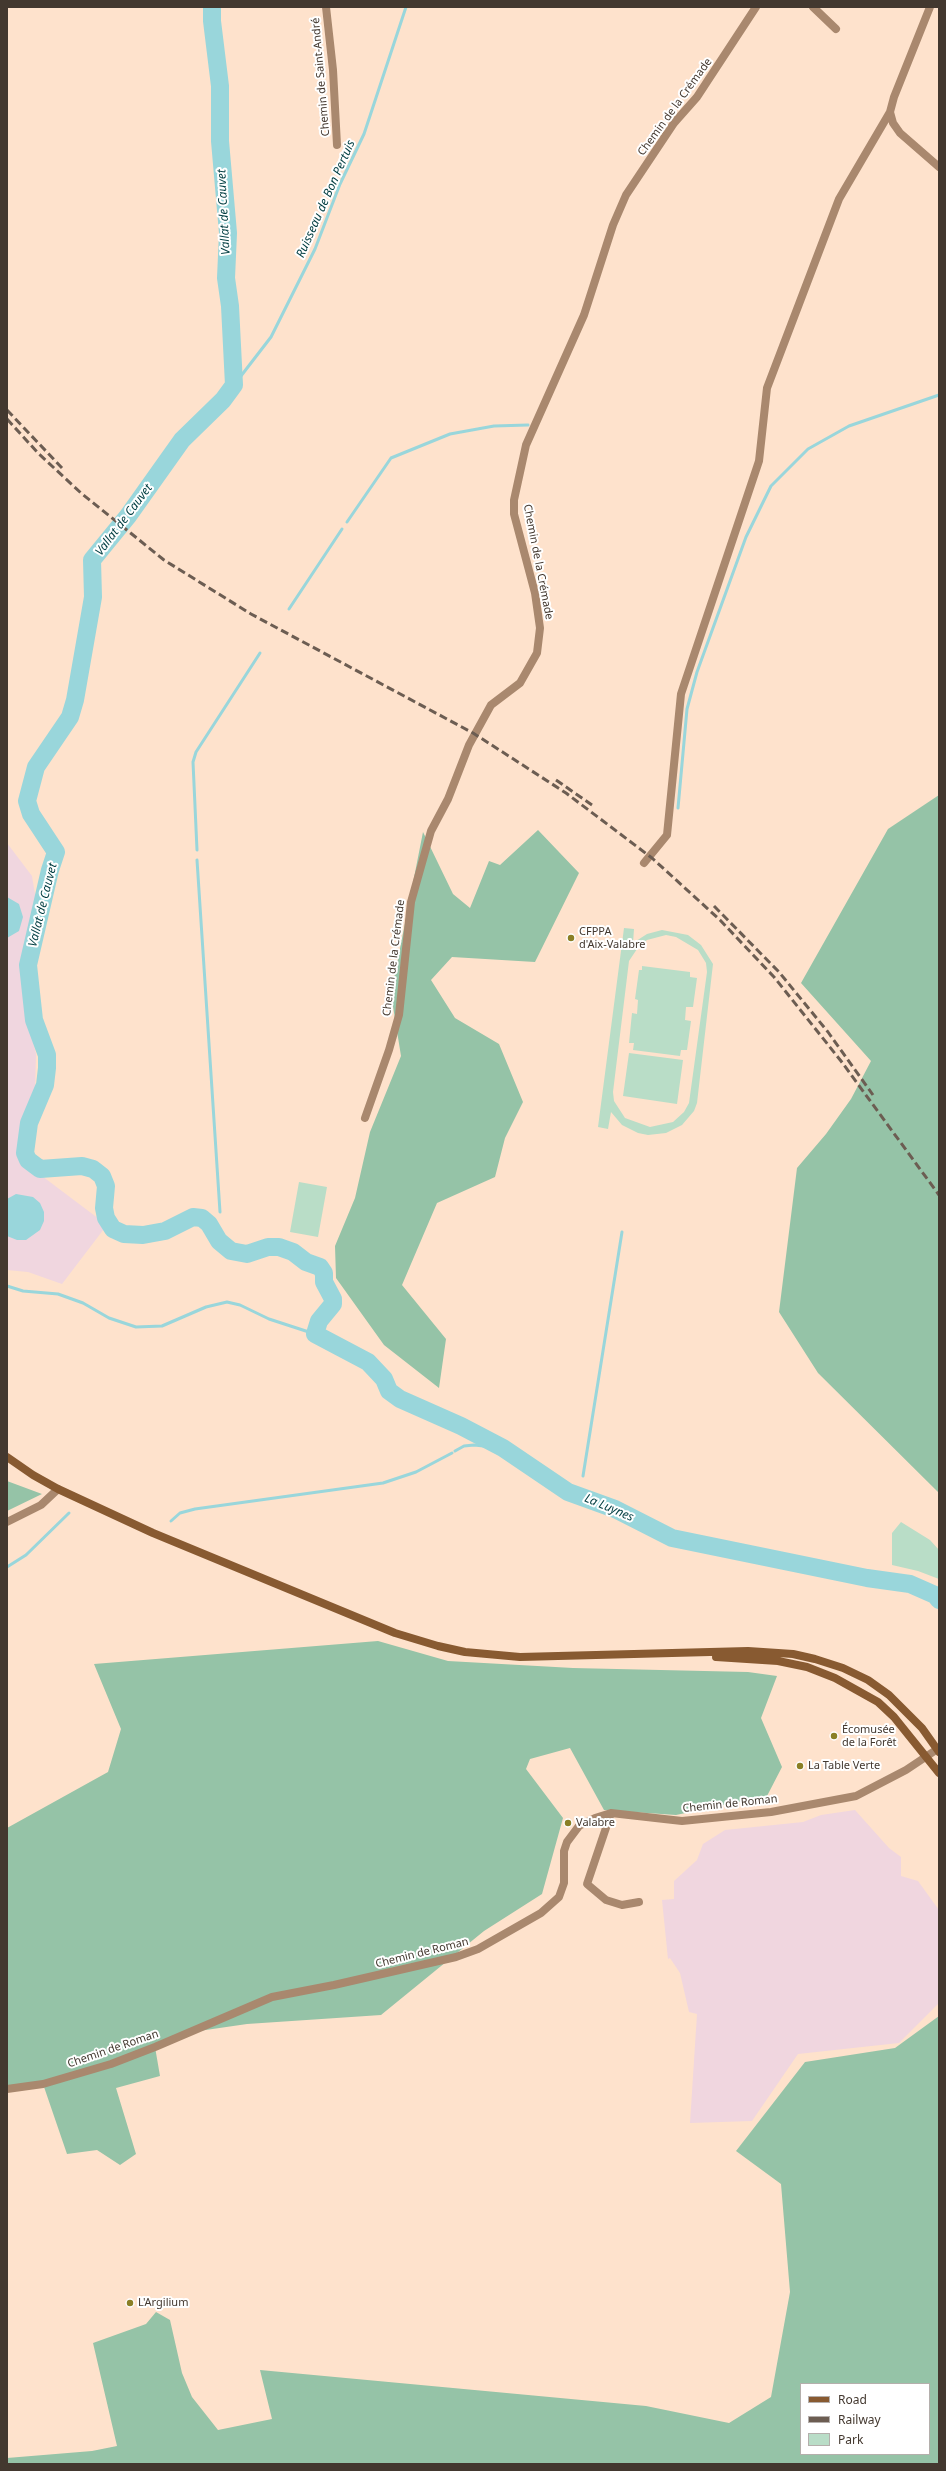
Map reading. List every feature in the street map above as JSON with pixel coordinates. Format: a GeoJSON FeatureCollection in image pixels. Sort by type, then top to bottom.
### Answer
{"type":"FeatureCollection","features":[{"type":"Feature","properties":{"kind":"main road"},"geometry":{"type":"LineString","coordinates":[[7,1457],[33,1475],[58,1489],[153,1533],[395,1633],[438,1646],[465,1652],[520,1657],[748,1651],[780,1653],[815,1658],[843,1668],[868,1680],[889,1695],[922,1728],[938,1750]]}},
{"type":"Feature","properties":{"kind":"main road"},"geometry":{"type":"LineString","coordinates":[[662,1653],[755,1658],[807,1667],[835,1678],[878,1702],[894,1717],[927,1756],[939,1773]]}},
{"type":"Feature","properties":{"kind":"street","name":"Chemin de Saint-André"},"geometry":{"type":"LineString","coordinates":[[326,7],[333,70],[337,145]]}},
{"type":"Feature","properties":{"kind":"street","name":"Chemin de la Crémade"},"geometry":{"type":"LineString","coordinates":[[364,1118],[389,1050],[399,1015],[411,902],[431,831],[448,799],[469,745],[491,705],[520,683],[537,653],[540,628],[535,593],[514,514],[514,500],[526,444],[584,315],[613,225],[626,195],[674,123],[697,97],[756,7]]}},
{"type":"Feature","properties":{"kind":"street"},"geometry":{"type":"LineString","coordinates":[[813,7],[836,29]]}},
{"type":"Feature","properties":{"kind":"street"},"geometry":{"type":"LineString","coordinates":[[644,864],[667,835],[681,694],[759,461],[767,388],[839,199],[890,112],[894,96],[930,7]]}},
{"type":"Feature","properties":{"kind":"street"},"geometry":{"type":"LineString","coordinates":[[890,112],[893,123],[900,133],[939,167]]}},
{"type":"Feature","properties":{"kind":"street"},"geometry":{"type":"LineString","coordinates":[[7,1522],[41,1505],[58,1489]]}},
{"type":"Feature","properties":{"kind":"street","name":"Chemin de Roman"},"geometry":{"type":"LineString","coordinates":[[7,2089],[43,2084],[111,2064],[155,2047],[272,1997],[380,1975],[456,1957],[478,1949],[541,1913],[559,1896],[564,1883],[564,1851],[572,1834],[579,1826],[611,1814],[682,1821],[786,1809],[856,1796],[906,1770],[938,1750]]}},
{"type":"Feature","properties":{"kind":"street"},"geometry":{"type":"LineString","coordinates":[[611,1814],[587,1884],[606,1900],[622,1905],[639,1902]]}},
{"type":"Feature","properties":{"kind":"shaded area"},"geometry":{"type":"Polygon","coordinates":[[[7,843],[32,876],[36,900],[23,981],[27,1016],[36,1054],[35,1090],[24,1153],[27,1161],[42,1176],[107,1225],[62,1284],[28,1272],[7,1270],[7,843]]]}},
{"type":"Feature","properties":{"kind":"shaded area"},"geometry":{"type":"Polygon","coordinates":[[[855,1810],[889,1848],[901,1857],[901,1876],[918,1881],[939,1910],[939,2003],[899,2043],[798,2054],[752,2121],[690,2123],[697,2014],[689,2012],[680,1973],[670,1958],[668,1959],[662,1900],[674,1899],[674,1881],[697,1860],[703,1844],[725,1830],[803,1822],[821,1815],[855,1810]]]}},
{"type":"Feature","properties":{"kind":"green space"},"geometry":{"type":"Polygon","coordinates":[[[939,795],[939,1493],[818,1373],[779,1312],[797,1168],[826,1134],[851,1099],[871,1061],[801,983],[888,829],[939,795]]]}},
{"type":"Feature","properties":{"kind":"green space"},"geometry":{"type":"Polygon","coordinates":[[[538,830],[579,873],[535,962],[452,957],[431,980],[455,1018],[499,1044],[523,1102],[505,1138],[495,1177],[437,1203],[402,1285],[446,1339],[439,1388],[384,1345],[336,1278],[335,1246],[355,1198],[370,1132],[401,1056],[391,994],[423,832],[453,894],[470,908],[489,861],[500,865],[538,830]]]}},
{"type":"Feature","properties":{"kind":"green space"},"geometry":{"type":"Polygon","coordinates":[[[624,928],[634,929],[633,943],[647,934],[662,930],[688,935],[701,945],[713,964],[697,1103],[694,1111],[682,1125],[666,1133],[648,1135],[638,1133],[622,1125],[611,1112],[608,1129],[598,1127],[624,928]],[[666,935],[647,940],[639,946],[629,961],[613,1092],[614,1101],[625,1118],[650,1127],[673,1122],[684,1112],[689,1103],[707,972],[706,963],[698,950],[676,937],[666,935]]]}},
{"type":"Feature","properties":{"kind":"green space"},"geometry":{"type":"Polygon","coordinates":[[[642,966],[690,972],[690,977],[697,978],[693,1007],[686,1007],[685,1020],[691,1021],[687,1050],[681,1050],[680,1056],[633,1050],[634,1043],[629,1043],[632,1013],[637,1014],[638,1000],[635,999],[639,970],[642,970],[642,966]]]}},
{"type":"Feature","properties":{"kind":"green space"},"geometry":{"type":"Polygon","coordinates":[[[629,1053],[683,1060],[677,1104],[623,1096],[629,1053]]]}},
{"type":"Feature","properties":{"kind":"green space"},"geometry":{"type":"Polygon","coordinates":[[[299,1182],[327,1187],[318,1237],[290,1232],[299,1182]]]}},
{"type":"Feature","properties":{"kind":"green space"},"geometry":{"type":"Polygon","coordinates":[[[7,1481],[42,1494],[7,1511],[7,1481]]]}},
{"type":"Feature","properties":{"kind":"green space"},"geometry":{"type":"Polygon","coordinates":[[[901,1522],[930,1540],[939,1550],[939,1579],[918,1571],[892,1565],[892,1533],[901,1522]]]}},
{"type":"Feature","properties":{"kind":"green space"},"geometry":{"type":"Polygon","coordinates":[[[378,1641],[448,1661],[573,1668],[748,1672],[777,1676],[761,1718],[782,1767],[767,1796],[676,1815],[604,1810],[570,1748],[530,1759],[526,1769],[563,1818],[542,1894],[484,1931],[381,2015],[247,2024],[185,2033],[155,2047],[160,2076],[116,2088],[136,2154],[120,2165],[97,2150],[67,2154],[43,2084],[7,2089],[7,1828],[108,1772],[121,1729],[94,1664],[378,1641]]]}},
{"type":"Feature","properties":{"kind":"green space"},"geometry":{"type":"Polygon","coordinates":[[[939,2016],[939,2464],[7,2464],[7,2458],[92,2451],[117,2446],[93,2343],[146,2324],[156,2312],[170,2320],[182,2373],[192,2397],[218,2430],[272,2419],[260,2370],[646,2406],[729,2423],[771,2397],[790,2292],[781,2184],[736,2151],[805,2062],[895,2048],[939,2016]]]}},
{"type":"Feature","properties":{"kind":"water"},"geometry":{"type":"Polygon","coordinates":[[[7,897],[19,904],[23,917],[19,931],[7,938],[7,897]]]}},
{"type":"Feature","properties":{"kind":"water"},"geometry":{"type":"Polygon","coordinates":[[[16,1194],[33,1197],[40,1203],[44,1212],[44,1221],[40,1230],[26,1240],[17,1240],[7,1236],[7,1199],[16,1194]]]}},
{"type":"Feature","properties":{"kind":"waterway","name":"Vallat de Cauvet"},"geometry":{"type":"LineString","coordinates":[[212,7],[212,21],[220,86],[220,141],[228,233],[226,278],[230,306],[234,385],[223,400],[182,440],[128,516],[92,560],[93,597],[75,700],[70,717],[36,767],[27,801],[31,814],[56,852],[50,870],[28,965],[34,1020],[47,1055],[45,1085],[29,1123],[25,1153],[28,1160],[40,1169],[82,1166],[93,1169],[102,1176],[106,1186],[104,1208],[106,1218],[113,1229],[124,1234],[143,1235],[165,1231],[193,1217],[202,1218],[209,1224],[219,1241],[231,1251],[247,1254],[268,1247],[279,1247],[293,1252],[306,1262],[320,1267],[324,1273],[324,1282],[333,1299],[333,1304],[319,1321],[315,1334],[368,1362],[384,1379],[389,1391],[400,1399],[461,1426],[503,1448],[568,1492],[615,1509],[672,1538],[867,1578],[910,1584],[935,1595],[939,1600]]}},
{"type":"Feature","properties":{"kind":"waterway","name":"Ruisseau de Bon Pertuis"},"geometry":{"type":"LineString","coordinates":[[234,385],[271,337],[315,249],[340,184],[364,134],[406,7]]}},
{"type":"Feature","properties":{"kind":"waterway"},"geometry":{"type":"LineString","coordinates":[[678,808],[687,709],[697,672],[746,537],[771,486],[808,449],[849,426],[939,395]]}},
{"type":"Feature","properties":{"kind":"waterway"},"geometry":{"type":"LineString","coordinates":[[347,522],[391,458],[450,434],[494,426],[528,425]]}},
{"type":"Feature","properties":{"kind":"waterway"},"geometry":{"type":"LineString","coordinates":[[289,609],[342,529]]}},
{"type":"Feature","properties":{"kind":"waterway"},"geometry":{"type":"LineString","coordinates":[[197,850],[193,762],[196,752],[260,653]]}},
{"type":"Feature","properties":{"kind":"waterway"},"geometry":{"type":"LineString","coordinates":[[197,860],[220,1212]]}},
{"type":"Feature","properties":{"kind":"waterway"},"geometry":{"type":"LineString","coordinates":[[583,1476],[622,1232]]}},
{"type":"Feature","properties":{"kind":"waterway"},"geometry":{"type":"LineString","coordinates":[[222,1233],[223,1244]]}},
{"type":"Feature","properties":{"kind":"waterway"},"geometry":{"type":"LineString","coordinates":[[7,1286],[23,1291],[58,1294],[83,1303],[109,1318],[136,1327],[162,1326],[206,1307],[227,1302],[240,1305],[269,1319],[315,1334]]}},
{"type":"Feature","properties":{"kind":"waterway"},"geometry":{"type":"LineString","coordinates":[[455,1451],[464,1446],[474,1445],[503,1448]]}},
{"type":"Feature","properties":{"kind":"waterway"},"geometry":{"type":"LineString","coordinates":[[171,1521],[180,1513],[195,1509],[383,1483],[416,1472],[452,1453]]}},
{"type":"Feature","properties":{"kind":"waterway"},"geometry":{"type":"LineString","coordinates":[[7,1567],[26,1555],[69,1513]]}},
{"type":"Feature","properties":{"kind":"railway"},"geometry":{"type":"LineString","coordinates":[[7,410],[62,468]]}},
{"type":"Feature","properties":{"kind":"railway"},"geometry":{"type":"LineString","coordinates":[[7,419],[38,453],[81,493],[164,560],[251,614],[473,733],[566,793],[652,858],[720,920],[774,977],[841,1061],[939,1195]]}},
{"type":"Feature","properties":{"kind":"railway"},"geometry":{"type":"LineString","coordinates":[[556,780],[592,805]]}},
{"type":"Feature","properties":{"kind":"railway"},"geometry":{"type":"LineString","coordinates":[[714,906],[779,972],[828,1032],[873,1095]]}},
{"type":"Feature","properties":{"kind":"place","name":"CFPPA d'Aix-Valabre"},"geometry":{"type":"Point","coordinates":[571,938]}},
{"type":"Feature","properties":{"kind":"place","name":"Écomusée de la Forêt"},"geometry":{"type":"Point","coordinates":[834,1736]}},
{"type":"Feature","properties":{"kind":"place","name":"La Table Verte"},"geometry":{"type":"Point","coordinates":[800,1766]}},
{"type":"Feature","properties":{"kind":"place","name":"Valabre"},"geometry":{"type":"Point","coordinates":[568,1823]}},
{"type":"Feature","properties":{"kind":"place","name":"L'Argilium"},"geometry":{"type":"Point","coordinates":[130,2303]}},
{"type":"Feature","properties":{"kind":"water label","name":"La Luynes"},"geometry":{"type":"Point","coordinates":[609,1508]}}]}
